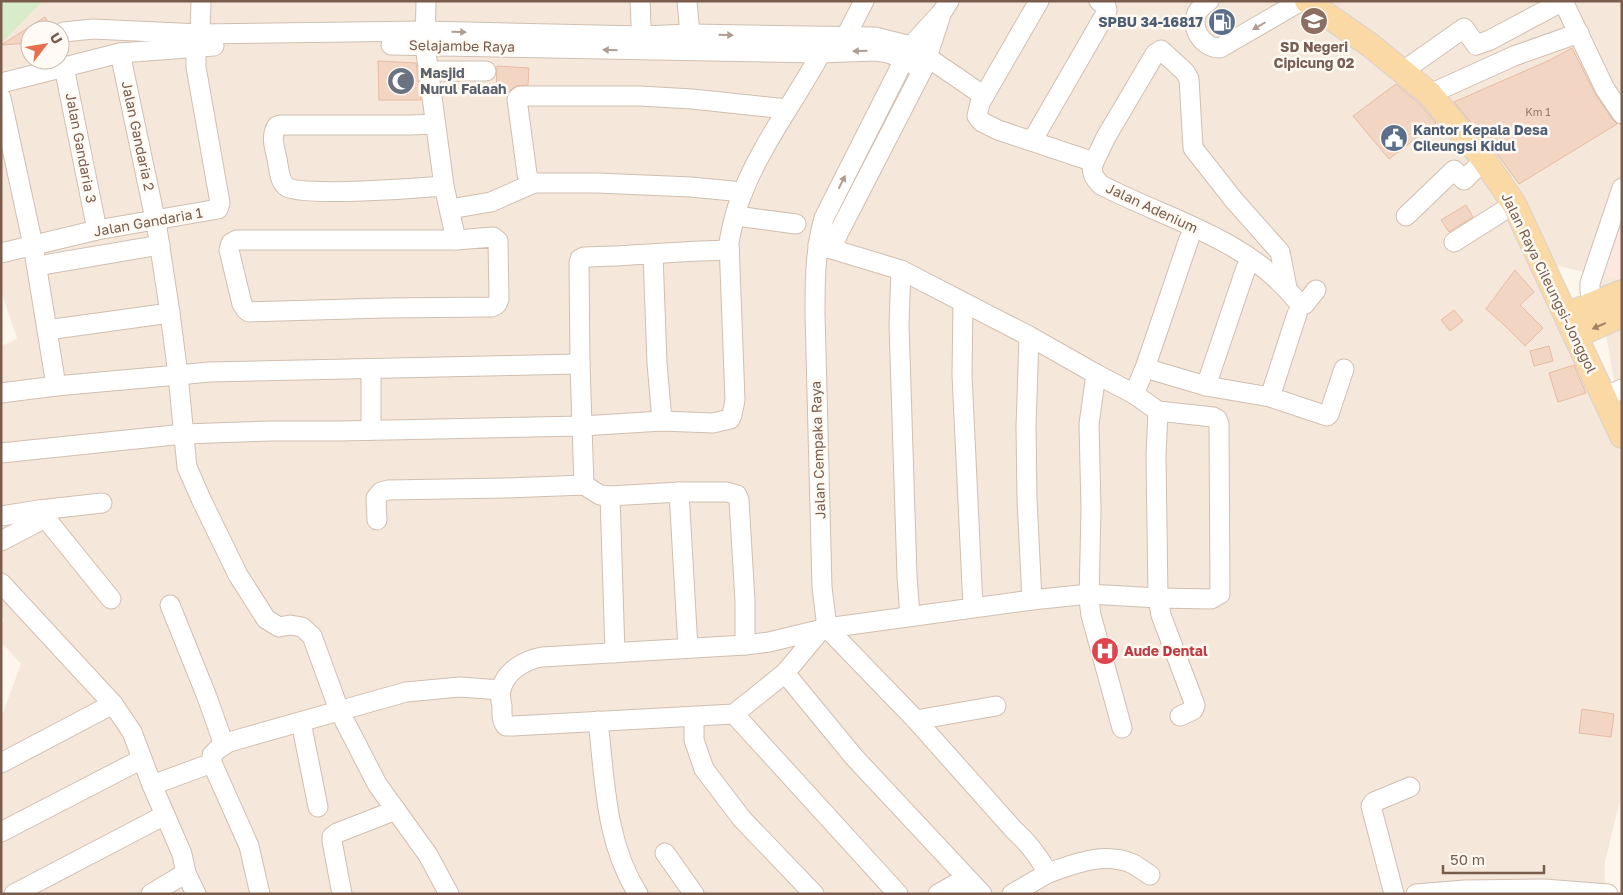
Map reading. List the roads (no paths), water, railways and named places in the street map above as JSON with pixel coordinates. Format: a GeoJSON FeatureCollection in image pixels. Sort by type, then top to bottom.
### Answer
{"type":"FeatureCollection","features":[{"type":"Feature","properties":{"kind":"main road","name":"Jalan Raya Cileungsi-Jonggol"},"geometry":{"type":"LineString","coordinates":[[1307,1],[1370,45],[1430,94],[1484,160],[1514,204],[1576,336],[1613,393],[1622,436]]}},
{"type":"Feature","properties":{"kind":"main road"},"geometry":{"type":"LineString","coordinates":[[1566,315],[1622,292]]}},
{"type":"Feature","properties":{"kind":"main road"},"geometry":{"type":"LineString","coordinates":[[1576,336],[1622,315]]}},
{"type":"Feature","properties":{"kind":"street","name":"Jalan Gandaria 1"},"geometry":{"type":"LineString","coordinates":[[1,253],[97,230],[158,232],[216,210],[220,205],[196,67],[196,56],[200,40],[201,1]]}},
{"type":"Feature","properties":{"kind":"street"},"geometry":{"type":"LineString","coordinates":[[426,1],[425,38],[435,124],[444,186],[453,224]]}},
{"type":"Feature","properties":{"kind":"street"},"geometry":{"type":"LineString","coordinates":[[640,1],[642,43]]}},
{"type":"Feature","properties":{"kind":"street"},"geometry":{"type":"LineString","coordinates":[[687,1],[690,42]]}},
{"type":"Feature","properties":{"kind":"street"},"geometry":{"type":"LineString","coordinates":[[1,453],[184,434],[272,430],[582,426],[662,421],[713,423],[730,419],[735,400],[731,235],[743,192],[755,166],[787,109],[832,42],[864,1]]}},
{"type":"Feature","properties":{"kind":"street"},"geometry":{"type":"LineString","coordinates":[[1039,1],[984,96],[977,113],[982,122],[1094,162],[1106,137],[1155,54],[1161,50],[1185,72],[1189,79],[1191,139],[1194,151],[1280,252],[1287,288]]}},
{"type":"Feature","properties":{"kind":"street"},"geometry":{"type":"LineString","coordinates":[[1032,141],[1108,10],[1106,6],[1098,1]]}},
{"type":"Feature","properties":{"kind":"street"},"geometry":{"type":"LineString","coordinates":[[1209,1],[1200,7],[1195,20],[1196,28],[1201,40],[1205,44],[1220,48],[1301,1]]}},
{"type":"Feature","properties":{"kind":"street"},"geometry":{"type":"LineString","coordinates":[[1403,71],[1464,28],[1476,44],[1490,40],[1563,1],[1605,89],[1622,114]]}},
{"type":"Feature","properties":{"kind":"street"},"geometry":{"type":"LineString","coordinates":[[827,239],[828,209],[908,53],[946,7]]}},
{"type":"Feature","properties":{"kind":"street"},"geometry":{"type":"LineString","coordinates":[[827,239],[925,63],[946,7]]}},
{"type":"Feature","properties":{"kind":"street"},"geometry":{"type":"LineString","coordinates":[[70,31],[93,29],[200,40]]}},
{"type":"Feature","properties":{"kind":"street"},"geometry":{"type":"LineString","coordinates":[[1430,94],[1514,56],[1579,33]]}},
{"type":"Feature","properties":{"kind":"street"},"geometry":{"type":"LineString","coordinates":[[832,42],[875,37],[950,74],[984,96]]}},
{"type":"Feature","properties":{"kind":"street","name":"Selajambe Raya"},"geometry":{"type":"LineString","coordinates":[[70,65],[120,53],[200,40],[425,38],[642,43],[832,42]]}},
{"type":"Feature","properties":{"kind":"street"},"geometry":{"type":"LineString","coordinates":[[832,42],[889,53],[908,53]]}},
{"type":"Feature","properties":{"kind":"street","name":"Jalan Gandaria 2"},"geometry":{"type":"LineString","coordinates":[[120,53],[158,232],[178,375],[187,467],[238,575],[266,619],[279,627],[290,625],[302,627],[312,636],[339,710],[377,784],[428,855],[450,894]]}},
{"type":"Feature","properties":{"kind":"street"},"geometry":{"type":"LineString","coordinates":[[8,81],[22,70]]}},
{"type":"Feature","properties":{"kind":"street","name":"Selajambe Raya"},"geometry":{"type":"LineString","coordinates":[[8,81],[49,70]]}},
{"type":"Feature","properties":{"kind":"street","name":"Jalan Gandaria 3"},"geometry":{"type":"LineString","coordinates":[[65,70],[97,230]]}},
{"type":"Feature","properties":{"kind":"street"},"geometry":{"type":"LineString","coordinates":[[429,71],[486,72]]}},
{"type":"Feature","properties":{"kind":"street"},"geometry":{"type":"LineString","coordinates":[[534,183],[529,180],[526,174],[517,102],[520,96],[640,96],[692,99],[787,109]]}},
{"type":"Feature","properties":{"kind":"street"},"geometry":{"type":"LineString","coordinates":[[1,98],[33,245],[56,386]]}},
{"type":"Feature","properties":{"kind":"street"},"geometry":{"type":"LineString","coordinates":[[435,124],[281,125],[277,126],[273,136],[281,180],[286,187],[291,189],[359,191],[444,186]]}},
{"type":"Feature","properties":{"kind":"street"},"geometry":{"type":"LineString","coordinates":[[1406,216],[1454,170],[1464,180],[1484,160]]}},
{"type":"Feature","properties":{"kind":"street","name":"Jalan Adenium"},"geometry":{"type":"LineString","coordinates":[[1094,162],[1093,174],[1101,185],[1224,240],[1262,267],[1287,288],[1301,304],[1305,304],[1316,290]]}},
{"type":"Feature","properties":{"kind":"street"},"geometry":{"type":"LineString","coordinates":[[453,224],[497,239],[499,299],[495,306],[249,312],[242,304],[229,250],[231,243],[238,240],[453,224],[491,202],[534,183],[597,183],[691,187],[743,192]]}},
{"type":"Feature","properties":{"kind":"street"},"geometry":{"type":"LineString","coordinates":[[1595,303],[1590,292],[1590,283],[1622,188]]}},
{"type":"Feature","properties":{"kind":"street"},"geometry":{"type":"LineString","coordinates":[[1454,242],[1514,204]]}},
{"type":"Feature","properties":{"kind":"street"},"geometry":{"type":"LineString","coordinates":[[584,485],[579,260],[584,257],[703,250],[731,235],[796,224]]}},
{"type":"Feature","properties":{"kind":"street"},"geometry":{"type":"LineString","coordinates":[[37,266],[158,232]]}},
{"type":"Feature","properties":{"kind":"street"},"geometry":{"type":"LineString","coordinates":[[827,239],[901,270],[1029,336],[1096,374],[1206,386],[1270,397],[1326,416],[1329,414],[1344,369]]}},
{"type":"Feature","properties":{"kind":"street","name":"Jalan Cempaka Raya"},"geometry":{"type":"LineString","coordinates":[[824,630],[816,388],[815,272],[827,239]]}},
{"type":"Feature","properties":{"kind":"street"},"geometry":{"type":"LineString","coordinates":[[1180,716],[1193,710],[1195,705],[1159,605],[1156,456],[1158,411],[1140,380],[1189,239]]}},
{"type":"Feature","properties":{"kind":"street"},"geometry":{"type":"LineString","coordinates":[[653,254],[657,363],[662,421]]}},
{"type":"Feature","properties":{"kind":"street"},"geometry":{"type":"LineString","coordinates":[[1206,386],[1246,268]]}},
{"type":"Feature","properties":{"kind":"street"},"geometry":{"type":"LineString","coordinates":[[901,270],[899,324],[906,576],[910,616]]}},
{"type":"Feature","properties":{"kind":"street"},"geometry":{"type":"LineString","coordinates":[[963,302],[962,375],[973,607]]}},
{"type":"Feature","properties":{"kind":"street"},"geometry":{"type":"LineString","coordinates":[[47,330],[170,313]]}},
{"type":"Feature","properties":{"kind":"street"},"geometry":{"type":"LineString","coordinates":[[1270,397],[1297,314]]}},
{"type":"Feature","properties":{"kind":"street"},"geometry":{"type":"LineString","coordinates":[[1029,336],[1026,427],[1032,600]]}},
{"type":"Feature","properties":{"kind":"street"},"geometry":{"type":"LineString","coordinates":[[1,393],[209,372],[580,364]]}},
{"type":"Feature","properties":{"kind":"street"},"geometry":{"type":"LineString","coordinates":[[371,368],[371,430]]}},
{"type":"Feature","properties":{"kind":"street"},"geometry":{"type":"LineString","coordinates":[[1096,374],[1089,424],[1091,509],[1089,603],[1122,728]]}},
{"type":"Feature","properties":{"kind":"street"},"geometry":{"type":"LineString","coordinates":[[824,630],[785,673],[734,714],[506,726],[502,720],[500,690],[513,669],[532,659],[542,657],[745,645],[769,642],[824,630],[910,616],[1032,600],[1159,605],[1214,598],[1220,594],[1219,424],[1217,419],[1213,417],[1158,411]]}},
{"type":"Feature","properties":{"kind":"street"},"geometry":{"type":"LineString","coordinates":[[378,520],[376,498],[381,492],[388,490],[584,485],[600,495],[610,496],[679,492],[727,492],[736,494],[739,500],[745,601],[745,645]]}},
{"type":"Feature","properties":{"kind":"street"},"geometry":{"type":"LineString","coordinates":[[679,492],[688,648]]}},
{"type":"Feature","properties":{"kind":"street"},"geometry":{"type":"LineString","coordinates":[[610,496],[615,653]]}},
{"type":"Feature","properties":{"kind":"street"},"geometry":{"type":"LineString","coordinates":[[1,516],[42,514],[102,503]]}},
{"type":"Feature","properties":{"kind":"street"},"geometry":{"type":"LineString","coordinates":[[1,541],[42,514]]}},
{"type":"Feature","properties":{"kind":"street"},"geometry":{"type":"LineString","coordinates":[[42,514],[111,600]]}},
{"type":"Feature","properties":{"kind":"street"},"geometry":{"type":"LineString","coordinates":[[1,583],[112,704],[132,732],[152,785],[182,854],[186,873],[196,894]]}},
{"type":"Feature","properties":{"kind":"street"},"geometry":{"type":"LineString","coordinates":[[170,605],[224,745]]}},
{"type":"Feature","properties":{"kind":"street"},"geometry":{"type":"LineString","coordinates":[[824,630],[916,720],[1014,830],[1033,848],[1048,873]]}},
{"type":"Feature","properties":{"kind":"street"},"geometry":{"type":"LineString","coordinates":[[785,673],[854,757],[982,894]]}},
{"type":"Feature","properties":{"kind":"street"},"geometry":{"type":"LineString","coordinates":[[260,894],[249,846],[212,763],[212,755],[218,749],[232,741],[406,692],[460,687],[500,690]]}},
{"type":"Feature","properties":{"kind":"street"},"geometry":{"type":"LineString","coordinates":[[1,763],[112,704]]}},
{"type":"Feature","properties":{"kind":"street"},"geometry":{"type":"LineString","coordinates":[[916,720],[996,706]]}},
{"type":"Feature","properties":{"kind":"street"},"geometry":{"type":"LineString","coordinates":[[734,714],[898,894]]}},
{"type":"Feature","properties":{"kind":"street"},"geometry":{"type":"LineString","coordinates":[[694,717],[694,740],[704,769],[742,819],[814,894]]}},
{"type":"Feature","properties":{"kind":"street"},"geometry":{"type":"LineString","coordinates":[[598,721],[613,838],[638,894]]}},
{"type":"Feature","properties":{"kind":"street"},"geometry":{"type":"LineString","coordinates":[[301,722],[318,807]]}},
{"type":"Feature","properties":{"kind":"street"},"geometry":{"type":"LineString","coordinates":[[1,832],[142,759]]}},
{"type":"Feature","properties":{"kind":"street"},"geometry":{"type":"LineString","coordinates":[[152,785],[212,763]]}},
{"type":"Feature","properties":{"kind":"street"},"geometry":{"type":"LineString","coordinates":[[1394,894],[1371,806],[1374,802],[1410,787]]}},
{"type":"Feature","properties":{"kind":"street"},"geometry":{"type":"LineString","coordinates":[[342,894],[332,838],[337,834],[396,810]]}},
{"type":"Feature","properties":{"kind":"street"},"geometry":{"type":"LineString","coordinates":[[14,894],[165,815]]}},
{"type":"Feature","properties":{"kind":"street"},"geometry":{"type":"LineString","coordinates":[[666,853],[694,894]]}},
{"type":"Feature","properties":{"kind":"street"},"geometry":{"type":"LineString","coordinates":[[1012,894],[1048,873],[1090,859],[1102,858],[1132,864],[1150,874]]}},
{"type":"Feature","properties":{"kind":"street"},"geometry":{"type":"LineString","coordinates":[[151,894],[186,873]]}},
{"type":"Feature","properties":{"kind":"street"},"geometry":{"type":"LineString","coordinates":[[938,894],[954,885],[961,894]]}},
{"type":"Feature","properties":{"kind":"street"},"geometry":{"type":"LineString","coordinates":[[1416,894],[1465,890],[1499,892],[1544,889],[1608,894]]}},
{"type":"Feature","properties":{"kind":"place","name":"SD Negeri Cipicung 02"},"geometry":{"type":"Point","coordinates":[1314,21]}},
{"type":"Feature","properties":{"kind":"place","name":"SPBU 34-16817"},"geometry":{"type":"Point","coordinates":[1222,22]}},
{"type":"Feature","properties":{"kind":"place","name":"Masjid Nurul Falaah"},"geometry":{"type":"Point","coordinates":[401,81]}},
{"type":"Feature","properties":{"kind":"place","name":"Kantor Kepala Desa Cileungsi Kidul"},"geometry":{"type":"Point","coordinates":[1394,138]}},
{"type":"Feature","properties":{"kind":"place","name":"Aude Dental"},"geometry":{"type":"Point","coordinates":[1105,651]}}]}
